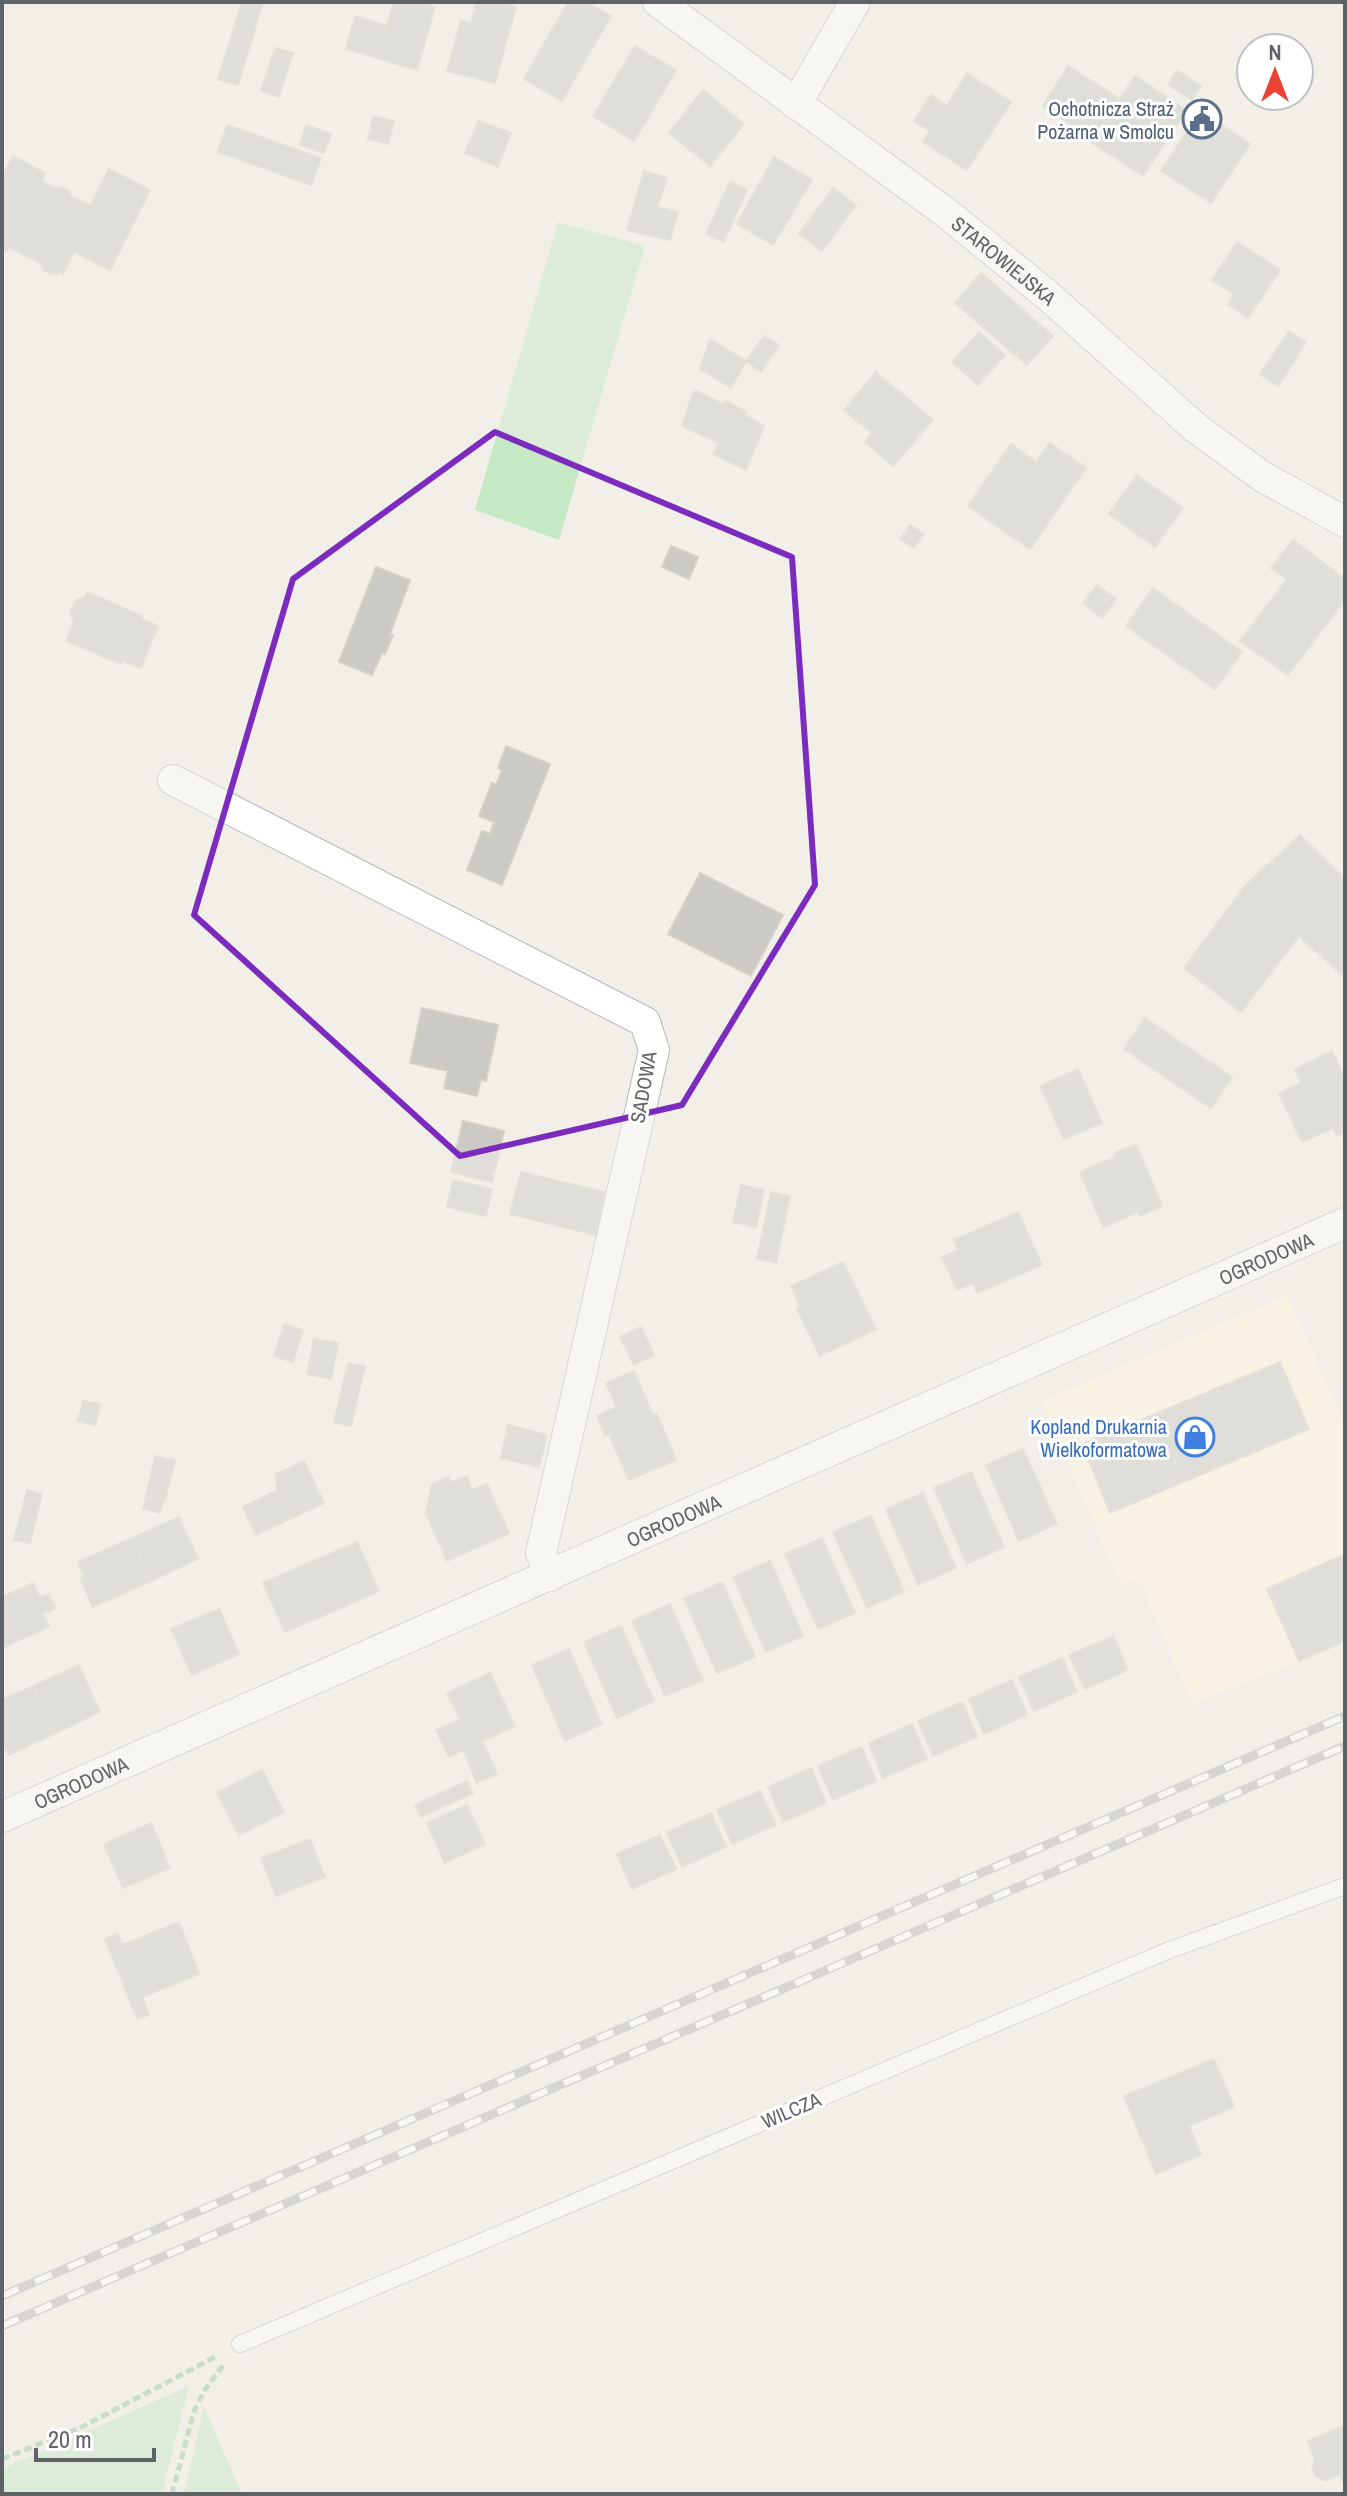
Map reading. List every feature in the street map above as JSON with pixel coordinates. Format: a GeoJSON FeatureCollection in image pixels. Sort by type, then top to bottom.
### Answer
{"type":"FeatureCollection","features":[{"type":"Feature","properties":{"kind":"street","name":"STAROWIEJSKA"},"geometry":{"type":"LineString","coordinates":[[658,2],[945,212],[1046,294],[1196,428],[1263,477],[1345,522]]}},
{"type":"Feature","properties":{"kind":"street"},"geometry":{"type":"LineString","coordinates":[[796,104],[855,2]]}},
{"type":"Feature","properties":{"kind":"street","name":"SADOWA"},"geometry":{"type":"LineString","coordinates":[[173,780],[645,1022],[654,1050],[541,1553],[550,1576]]}},
{"type":"Feature","properties":{"kind":"street","name":"OGRODOWA"},"geometry":{"type":"LineString","coordinates":[[2,1817],[1345,1223]]}},
{"type":"Feature","properties":{"kind":"lane","name":"WILCZA"},"geometry":{"type":"LineString","coordinates":[[240,2344],[1167,1951],[1345,1886]]}},
{"type":"Feature","properties":{"kind":"path"},"geometry":{"type":"LineString","coordinates":[[2,2459],[82,2427],[240,2344]]}},
{"type":"Feature","properties":{"kind":"path"},"geometry":{"type":"LineString","coordinates":[[172,2494],[194,2411],[204,2391],[240,2344]]}},
{"type":"Feature","properties":{"kind":"highlighted area"},"geometry":{"type":"Polygon","coordinates":[[[495,432],[792,557],[815,885],[682,1105],[460,1156],[194,915],[293,579],[495,432]]]}},
{"type":"Feature","properties":{"kind":"shaded area"},"geometry":{"type":"Polygon","coordinates":[[[1287,1295],[1345,1425],[1345,1641],[1192,1704],[1139,1579],[1120,1585],[1042,1401],[1287,1295]]]}},
{"type":"Feature","properties":{"kind":"green space"},"geometry":{"type":"Polygon","coordinates":[[[558,222],[645,246],[559,540],[475,510],[558,222]]]}},
{"type":"Feature","properties":{"kind":"green space"},"geometry":{"type":"Polygon","coordinates":[[[189,2386],[162,2494],[2,2494],[2,2469],[189,2386]]]}},
{"type":"Feature","properties":{"kind":"green space"},"geometry":{"type":"Polygon","coordinates":[[[204,2407],[242,2494],[184,2494],[204,2407]]]}},
{"type":"Feature","properties":{"kind":"building"},"geometry":{"type":"Polygon","coordinates":[[[242,2],[263,2],[238,85],[218,79],[242,2]]]}},
{"type":"Feature","properties":{"kind":"building"},"geometry":{"type":"Polygon","coordinates":[[[394,2],[420,2],[435,7],[417,70],[377,58],[394,2]]]}},
{"type":"Feature","properties":{"kind":"building"},"geometry":{"type":"Polygon","coordinates":[[[476,2],[498,2],[516,7],[495,83],[447,71],[461,20],[471,23],[476,2]]]}},
{"type":"Feature","properties":{"kind":"building"},"geometry":{"type":"Polygon","coordinates":[[[568,2],[586,2],[611,16],[562,101],[524,79],[568,2]]]}},
{"type":"Feature","properties":{"kind":"building"},"geometry":{"type":"Polygon","coordinates":[[[355,16],[387,26],[377,58],[346,49],[355,16]]]}},
{"type":"Feature","properties":{"kind":"building"},"geometry":{"type":"Polygon","coordinates":[[[635,46],[676,70],[634,141],[593,116],[635,46]]]}},
{"type":"Feature","properties":{"kind":"building"},"geometry":{"type":"Polygon","coordinates":[[[275,48],[293,53],[279,97],[261,91],[275,48]]]}},
{"type":"Feature","properties":{"kind":"building"},"geometry":{"type":"Polygon","coordinates":[[[1068,66],[1120,99],[1093,140],[1043,106],[1068,66]]]}},
{"type":"Feature","properties":{"kind":"building"},"geometry":{"type":"Polygon","coordinates":[[[1177,70],[1201,86],[1192,100],[1168,85],[1177,70]]]}},
{"type":"Feature","properties":{"kind":"building"},"geometry":{"type":"Polygon","coordinates":[[[967,73],[1011,102],[967,170],[923,142],[930,131],[914,121],[931,95],[947,106],[967,73]]]}},
{"type":"Feature","properties":{"kind":"building"},"geometry":{"type":"Polygon","coordinates":[[[1135,76],[1186,110],[1143,176],[1091,142],[1135,76]]]}},
{"type":"Feature","properties":{"kind":"building"},"geometry":{"type":"Polygon","coordinates":[[[703,90],[744,124],[710,166],[669,133],[703,90]]]}},
{"type":"Feature","properties":{"kind":"building"},"geometry":{"type":"Polygon","coordinates":[[[1200,111],[1250,144],[1211,203],[1161,171],[1200,111]]]}},
{"type":"Feature","properties":{"kind":"building"},"geometry":{"type":"Polygon","coordinates":[[[373,116],[394,121],[388,144],[368,139],[373,116]]]}},
{"type":"Feature","properties":{"kind":"building"},"geometry":{"type":"Polygon","coordinates":[[[478,121],[511,133],[498,167],[465,153],[478,121]]]}},
{"type":"Feature","properties":{"kind":"building"},"geometry":{"type":"Polygon","coordinates":[[[227,125],[321,158],[311,185],[218,152],[227,125]]]}},
{"type":"Feature","properties":{"kind":"building"},"geometry":{"type":"Polygon","coordinates":[[[306,125],[331,134],[324,153],[300,145],[306,125]]]}},
{"type":"Feature","properties":{"kind":"building"},"geometry":{"type":"Polygon","coordinates":[[[13,156],[45,173],[41,181],[61,187],[71,196],[91,205],[109,169],[150,190],[110,270],[74,252],[63,274],[53,274],[43,270],[41,263],[9,247],[6,252],[2,250],[2,178],[13,156]]]}},
{"type":"Feature","properties":{"kind":"building"},"geometry":{"type":"Polygon","coordinates":[[[774,157],[812,180],[773,245],[737,224],[774,157]]]}},
{"type":"Feature","properties":{"kind":"building"},"geometry":{"type":"Polygon","coordinates":[[[644,171],[667,178],[648,235],[627,230],[644,171]]]}},
{"type":"Feature","properties":{"kind":"building"},"geometry":{"type":"Polygon","coordinates":[[[730,182],[747,189],[724,242],[706,234],[730,182]]]}},
{"type":"Feature","properties":{"kind":"building"},"geometry":{"type":"Polygon","coordinates":[[[833,188],[856,205],[822,251],[799,234],[833,188]]]}},
{"type":"Feature","properties":{"kind":"building"},"geometry":{"type":"Polygon","coordinates":[[[658,207],[678,212],[670,240],[648,235],[658,207]]]}},
{"type":"Feature","properties":{"kind":"building"},"geometry":{"type":"Polygon","coordinates":[[[1237,242],[1280,270],[1248,318],[1228,304],[1234,294],[1212,280],[1237,242]]]}},
{"type":"Feature","properties":{"kind":"building"},"geometry":{"type":"Polygon","coordinates":[[[981,273],[1053,336],[1027,365],[955,303],[981,273]]]}},
{"type":"Feature","properties":{"kind":"building"},"geometry":{"type":"Polygon","coordinates":[[[1289,331],[1306,342],[1278,386],[1260,374],[1289,331]]]}},
{"type":"Feature","properties":{"kind":"building"},"geometry":{"type":"Polygon","coordinates":[[[979,332],[1005,355],[978,385],[952,362],[979,332]]]}},
{"type":"Feature","properties":{"kind":"building"},"geometry":{"type":"Polygon","coordinates":[[[764,336],[779,345],[761,372],[746,361],[764,336]]]}},
{"type":"Feature","properties":{"kind":"building"},"geometry":{"type":"Polygon","coordinates":[[[710,339],[746,361],[731,388],[700,369],[710,339]]]}},
{"type":"Feature","properties":{"kind":"building"},"geometry":{"type":"Polygon","coordinates":[[[876,372],[933,420],[893,466],[865,442],[872,433],[844,410],[876,372]]]}},
{"type":"Feature","properties":{"kind":"building"},"geometry":{"type":"Polygon","coordinates":[[[694,390],[723,404],[725,400],[764,426],[746,470],[713,454],[719,443],[682,426],[694,390]]]}},
{"type":"Feature","properties":{"kind":"building"},"geometry":{"type":"Polygon","coordinates":[[[1050,443],[1086,468],[1030,549],[968,506],[1011,444],[1036,462],[1050,443]]]}},
{"type":"Feature","properties":{"kind":"building"},"geometry":{"type":"Polygon","coordinates":[[[1137,475],[1183,508],[1155,547],[1109,514],[1137,475]]]}},
{"type":"Feature","properties":{"kind":"building"},"geometry":{"type":"Polygon","coordinates":[[[910,525],[924,534],[914,548],[900,539],[910,525]]]}},
{"type":"Feature","properties":{"kind":"building"},"geometry":{"type":"Polygon","coordinates":[[[1293,540],[1345,579],[1345,600],[1288,675],[1240,641],[1287,579],[1271,568],[1293,540]]]}},
{"type":"Feature","properties":{"kind":"building"},"geometry":{"type":"Polygon","coordinates":[[[671,546],[698,557],[689,579],[662,567],[671,546]]]}},
{"type":"Feature","properties":{"kind":"building"},"geometry":{"type":"Polygon","coordinates":[[[376,567],[410,580],[390,634],[393,635],[372,675],[339,662],[376,567]]]}},
{"type":"Feature","properties":{"kind":"building"},"geometry":{"type":"Polygon","coordinates":[[[1097,585],[1116,599],[1102,618],[1083,603],[1097,585]]]}},
{"type":"Feature","properties":{"kind":"building"},"geometry":{"type":"Polygon","coordinates":[[[1153,588],[1242,652],[1215,689],[1126,626],[1153,588]]]}},
{"type":"Feature","properties":{"kind":"building"},"geometry":{"type":"Polygon","coordinates":[[[87,592],[158,626],[141,668],[123,661],[121,664],[66,641],[74,622],[70,613],[76,600],[85,597],[87,592]]]}},
{"type":"Feature","properties":{"kind":"building"},"geometry":{"type":"Polygon","coordinates":[[[506,746],[550,764],[502,885],[467,870],[482,831],[490,834],[494,822],[479,816],[492,783],[496,785],[502,770],[498,768],[506,746]]]}},
{"type":"Feature","properties":{"kind":"building"},"geometry":{"type":"Polygon","coordinates":[[[1300,835],[1345,879],[1345,978],[1299,936],[1241,1012],[1184,968],[1245,886],[1300,835]]]}},
{"type":"Feature","properties":{"kind":"building"},"geometry":{"type":"Polygon","coordinates":[[[700,873],[783,915],[751,976],[668,934],[700,873]]]}},
{"type":"Feature","properties":{"kind":"building"},"geometry":{"type":"Polygon","coordinates":[[[422,1008],[498,1025],[486,1081],[481,1079],[477,1096],[444,1088],[448,1071],[410,1063],[422,1008]]]}},
{"type":"Feature","properties":{"kind":"building"},"geometry":{"type":"Polygon","coordinates":[[[1145,1018],[1232,1077],[1211,1108],[1124,1049],[1145,1018]]]}},
{"type":"Feature","properties":{"kind":"building"},"geometry":{"type":"Polygon","coordinates":[[[1332,1051],[1345,1078],[1345,1132],[1337,1136],[1333,1128],[1302,1142],[1279,1094],[1301,1083],[1295,1069],[1332,1051]]]}},
{"type":"Feature","properties":{"kind":"building"},"geometry":{"type":"Polygon","coordinates":[[[1078,1069],[1102,1123],[1064,1139],[1040,1086],[1078,1069]]]}},
{"type":"Feature","properties":{"kind":"building"},"geometry":{"type":"Polygon","coordinates":[[[463,1121],[504,1131],[492,1182],[451,1172],[463,1121]]]}},
{"type":"Feature","properties":{"kind":"building"},"geometry":{"type":"Polygon","coordinates":[[[1136,1144],[1162,1206],[1103,1227],[1080,1172],[1136,1144]]]}},
{"type":"Feature","properties":{"kind":"building"},"geometry":{"type":"Polygon","coordinates":[[[521,1172],[604,1192],[596,1235],[510,1214],[521,1172]]]}},
{"type":"Feature","properties":{"kind":"building"},"geometry":{"type":"Polygon","coordinates":[[[453,1180],[492,1189],[486,1216],[447,1207],[453,1180]]]}},
{"type":"Feature","properties":{"kind":"building"},"geometry":{"type":"Polygon","coordinates":[[[741,1185],[764,1190],[756,1227],[733,1222],[741,1185]]]}},
{"type":"Feature","properties":{"kind":"building"},"geometry":{"type":"Polygon","coordinates":[[[771,1192],[790,1196],[776,1263],[757,1259],[771,1192]]]}},
{"type":"Feature","properties":{"kind":"building"},"geometry":{"type":"Polygon","coordinates":[[[1018,1212],[1042,1265],[977,1293],[973,1283],[957,1290],[942,1257],[958,1250],[954,1240],[1018,1212]]]}},
{"type":"Feature","properties":{"kind":"building"},"geometry":{"type":"Polygon","coordinates":[[[843,1262],[876,1329],[820,1356],[797,1309],[800,1307],[791,1286],[843,1262]]]}},
{"type":"Feature","properties":{"kind":"building"},"geometry":{"type":"Polygon","coordinates":[[[284,1324],[303,1330],[293,1362],[274,1356],[284,1324]]]}},
{"type":"Feature","properties":{"kind":"building"},"geometry":{"type":"Polygon","coordinates":[[[641,1327],[654,1355],[634,1365],[620,1337],[641,1327]]]}},
{"type":"Feature","properties":{"kind":"building"},"geometry":{"type":"Polygon","coordinates":[[[314,1339],[338,1343],[331,1379],[307,1374],[314,1339]]]}},
{"type":"Feature","properties":{"kind":"building","name":"Kopland Drukarnia Wielkoformatowa"},"geometry":{"type":"Polygon","coordinates":[[[1280,1362],[1309,1429],[1110,1513],[1082,1444],[1280,1362]]]}},
{"type":"Feature","properties":{"kind":"building"},"geometry":{"type":"Polygon","coordinates":[[[348,1363],[365,1366],[351,1426],[334,1422],[348,1363]]]}},
{"type":"Feature","properties":{"kind":"building"},"geometry":{"type":"Polygon","coordinates":[[[634,1371],[653,1416],[657,1414],[676,1460],[629,1480],[597,1416],[617,1407],[606,1383],[634,1371]]]}},
{"type":"Feature","properties":{"kind":"building"},"geometry":{"type":"Polygon","coordinates":[[[83,1401],[100,1404],[95,1425],[78,1421],[83,1401]]]}},
{"type":"Feature","properties":{"kind":"building"},"geometry":{"type":"Polygon","coordinates":[[[508,1425],[547,1435],[539,1467],[501,1458],[508,1425]]]}},
{"type":"Feature","properties":{"kind":"building"},"geometry":{"type":"Polygon","coordinates":[[[1023,1449],[1057,1524],[1019,1541],[986,1465],[1023,1449]]]}},
{"type":"Feature","properties":{"kind":"building"},"geometry":{"type":"Polygon","coordinates":[[[155,1456],[175,1460],[165,1500],[146,1496],[155,1456]]]}},
{"type":"Feature","properties":{"kind":"building"},"geometry":{"type":"Polygon","coordinates":[[[304,1461],[324,1503],[290,1519],[277,1490],[276,1474],[304,1461]]]}},
{"type":"Feature","properties":{"kind":"building"},"geometry":{"type":"Polygon","coordinates":[[[971,1472],[1004,1547],[967,1564],[934,1488],[971,1472]]]}},
{"type":"Feature","properties":{"kind":"building"},"geometry":{"type":"Polygon","coordinates":[[[467,1476],[472,1490],[487,1484],[509,1533],[447,1561],[426,1513],[432,1484],[449,1477],[451,1482],[467,1476]]]}},
{"type":"Feature","properties":{"kind":"building"},"geometry":{"type":"Polygon","coordinates":[[[27,1490],[42,1494],[30,1543],[14,1540],[27,1490]]]}},
{"type":"Feature","properties":{"kind":"building"},"geometry":{"type":"Polygon","coordinates":[[[277,1490],[290,1519],[256,1535],[243,1507],[277,1490]]]}},
{"type":"Feature","properties":{"kind":"building"},"geometry":{"type":"Polygon","coordinates":[[[923,1493],[956,1568],[918,1585],[886,1509],[923,1493]]]}},
{"type":"Feature","properties":{"kind":"building"},"geometry":{"type":"Polygon","coordinates":[[[146,1497],[163,1501],[160,1513],[143,1509],[146,1497]]]}},
{"type":"Feature","properties":{"kind":"building"},"geometry":{"type":"Polygon","coordinates":[[[871,1516],[904,1591],[867,1608],[833,1532],[871,1516]]]}},
{"type":"Feature","properties":{"kind":"building"},"geometry":{"type":"Polygon","coordinates":[[[179,1517],[198,1559],[151,1581],[132,1538],[179,1517]]]}},
{"type":"Feature","properties":{"kind":"building"},"geometry":{"type":"Polygon","coordinates":[[[132,1538],[151,1581],[93,1607],[80,1578],[84,1576],[78,1562],[132,1538]]]}},
{"type":"Feature","properties":{"kind":"building"},"geometry":{"type":"Polygon","coordinates":[[[822,1538],[855,1613],[818,1629],[785,1554],[822,1538]]]}},
{"type":"Feature","properties":{"kind":"building"},"geometry":{"type":"Polygon","coordinates":[[[357,1542],[379,1591],[332,1612],[311,1562],[357,1542]]]}},
{"type":"Feature","properties":{"kind":"building"},"geometry":{"type":"Polygon","coordinates":[[[1345,1554],[1345,1641],[1299,1661],[1267,1589],[1345,1554]]]}},
{"type":"Feature","properties":{"kind":"building"},"geometry":{"type":"Polygon","coordinates":[[[770,1561],[803,1636],[766,1652],[733,1577],[770,1561]]]}},
{"type":"Feature","properties":{"kind":"building"},"geometry":{"type":"Polygon","coordinates":[[[311,1562],[332,1612],[285,1632],[263,1583],[311,1562]]]}},
{"type":"Feature","properties":{"kind":"building"},"geometry":{"type":"Polygon","coordinates":[[[722,1582],[755,1657],[717,1673],[684,1599],[722,1582]]]}},
{"type":"Feature","properties":{"kind":"building"},"geometry":{"type":"Polygon","coordinates":[[[33,1583],[40,1597],[49,1594],[56,1608],[43,1614],[49,1627],[15,1642],[2,1614],[2,1597],[33,1583]]]}},
{"type":"Feature","properties":{"kind":"building"},"geometry":{"type":"Polygon","coordinates":[[[670,1604],[703,1680],[665,1696],[632,1621],[670,1604]]]}},
{"type":"Feature","properties":{"kind":"building"},"geometry":{"type":"Polygon","coordinates":[[[219,1609],[239,1654],[192,1675],[171,1629],[219,1609]]]}},
{"type":"Feature","properties":{"kind":"building"},"geometry":{"type":"Polygon","coordinates":[[[2,1614],[15,1642],[2,1648],[2,1614]]]}},
{"type":"Feature","properties":{"kind":"building"},"geometry":{"type":"Polygon","coordinates":[[[621,1626],[654,1701],[617,1718],[584,1642],[621,1626]]]}},
{"type":"Feature","properties":{"kind":"building"},"geometry":{"type":"Polygon","coordinates":[[[1113,1636],[1128,1670],[1085,1689],[1069,1655],[1113,1636]]]}},
{"type":"Feature","properties":{"kind":"building"},"geometry":{"type":"Polygon","coordinates":[[[569,1649],[602,1724],[565,1741],[532,1665],[569,1649]]]}},
{"type":"Feature","properties":{"kind":"building"},"geometry":{"type":"Polygon","coordinates":[[[1062,1658],[1077,1692],[1034,1711],[1019,1677],[1062,1658]]]}},
{"type":"Feature","properties":{"kind":"building"},"geometry":{"type":"Polygon","coordinates":[[[79,1665],[100,1712],[54,1734],[33,1686],[79,1665]]]}},
{"type":"Feature","properties":{"kind":"building"},"geometry":{"type":"Polygon","coordinates":[[[490,1673],[515,1726],[449,1757],[436,1730],[460,1720],[447,1693],[490,1673]]]}},
{"type":"Feature","properties":{"kind":"building"},"geometry":{"type":"Polygon","coordinates":[[[1012,1680],[1027,1715],[984,1734],[969,1699],[1012,1680]]]}},
{"type":"Feature","properties":{"kind":"building"},"geometry":{"type":"Polygon","coordinates":[[[33,1686],[54,1734],[9,1755],[2,1741],[2,1700],[33,1686]]]}},
{"type":"Feature","properties":{"kind":"building"},"geometry":{"type":"Polygon","coordinates":[[[962,1702],[977,1737],[933,1756],[918,1721],[962,1702]]]}},
{"type":"Feature","properties":{"kind":"building"},"geometry":{"type":"Polygon","coordinates":[[[912,1724],[927,1759],[883,1778],[869,1743],[912,1724]]]}},
{"type":"Feature","properties":{"kind":"building"},"geometry":{"type":"Polygon","coordinates":[[[482,1741],[497,1774],[477,1783],[463,1750],[482,1741]]]}},
{"type":"Feature","properties":{"kind":"building"},"geometry":{"type":"Polygon","coordinates":[[[861,1747],[876,1781],[833,1800],[818,1766],[861,1747]]]}},
{"type":"Feature","properties":{"kind":"building"},"geometry":{"type":"Polygon","coordinates":[[[811,1768],[826,1803],[783,1822],[768,1787],[811,1768]]]}},
{"type":"Feature","properties":{"kind":"building"},"geometry":{"type":"Polygon","coordinates":[[[262,1770],[284,1812],[239,1835],[217,1793],[262,1770]]]}},
{"type":"Feature","properties":{"kind":"building"},"geometry":{"type":"Polygon","coordinates":[[[467,1781],[473,1793],[421,1817],[415,1805],[467,1781]]]}},
{"type":"Feature","properties":{"kind":"building"},"geometry":{"type":"Polygon","coordinates":[[[760,1791],[776,1825],[732,1844],[717,1810],[760,1791]]]}},
{"type":"Feature","properties":{"kind":"building"},"geometry":{"type":"Polygon","coordinates":[[[467,1805],[485,1844],[445,1863],[427,1823],[467,1805]]]}},
{"type":"Feature","properties":{"kind":"building"},"geometry":{"type":"Polygon","coordinates":[[[711,1813],[726,1847],[682,1867],[667,1832],[711,1813]]]}},
{"type":"Feature","properties":{"kind":"building"},"geometry":{"type":"Polygon","coordinates":[[[151,1823],[170,1868],[123,1888],[104,1844],[151,1823]]]}},
{"type":"Feature","properties":{"kind":"building"},"geometry":{"type":"Polygon","coordinates":[[[660,1835],[676,1869],[632,1889],[617,1854],[660,1835]]]}},
{"type":"Feature","properties":{"kind":"building"},"geometry":{"type":"Polygon","coordinates":[[[310,1839],[325,1877],[276,1896],[261,1858],[310,1839]]]}},
{"type":"Feature","properties":{"kind":"building"},"geometry":{"type":"Polygon","coordinates":[[[179,1922],[199,1974],[142,1997],[149,2015],[137,2019],[105,1939],[118,1934],[122,1945],[179,1922]]]}},
{"type":"Feature","properties":{"kind":"building"},"geometry":{"type":"Polygon","coordinates":[[[1214,2059],[1234,2107],[1189,2126],[1201,2155],[1156,2174],[1124,2096],[1214,2059]]]}},
{"type":"Feature","properties":{"kind":"building"},"geometry":{"type":"Polygon","coordinates":[[[1345,2425],[1345,2481],[1339,2475],[1325,2481],[1316,2476],[1312,2467],[1315,2461],[1308,2441],[1345,2425]]]}},
{"type":"Feature","properties":{"kind":"railway"},"geometry":{"type":"LineString","coordinates":[[2,2296],[1345,1716]]}},
{"type":"Feature","properties":{"kind":"railway"},"geometry":{"type":"LineString","coordinates":[[2,2326],[1345,1746]]}},
{"type":"Feature","properties":{"kind":"place","name":"Ochotnicza Straż Pożarna w Smolcu"},"geometry":{"type":"Point","coordinates":[1202,119]}},
{"type":"Feature","properties":{"kind":"place","name":"Kopland Drukarnia Wielkoformatowa"},"geometry":{"type":"Point","coordinates":[1195,1437]}}]}
